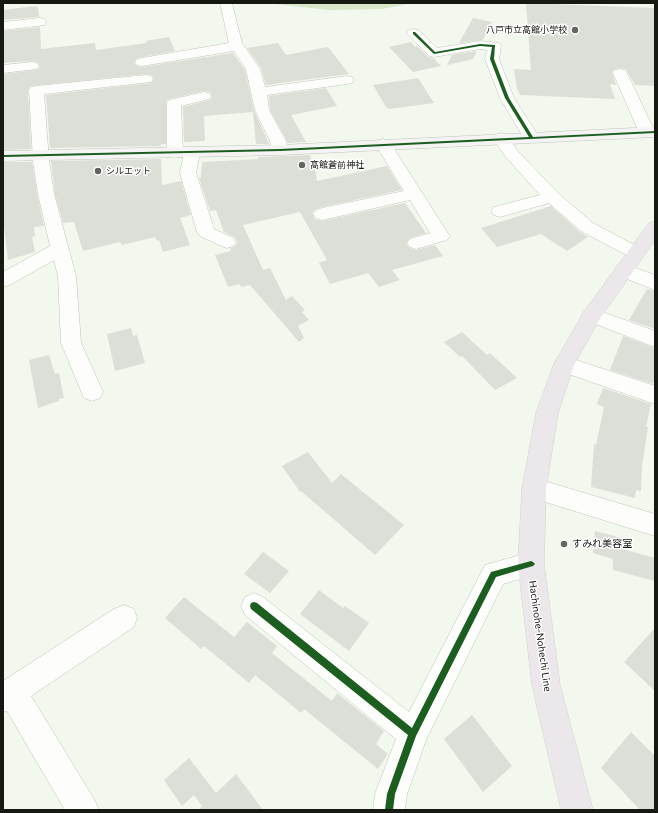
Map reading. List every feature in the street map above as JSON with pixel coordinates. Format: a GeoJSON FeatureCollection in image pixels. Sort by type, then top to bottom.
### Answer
{"type":"FeatureCollection","features":[{"type":"Feature","properties":{"kind":"main road","name":"Hachinohe-Nohechi Line"},"geometry":{"type":"LineString","coordinates":[[577,810],[546,685],[531,564],[534,489],[547,413],[564,364],[592,315],[655,227]]}},
{"type":"Feature","properties":{"kind":"street"},"geometry":{"type":"LineString","coordinates":[[226,3],[238,46],[253,69],[262,110],[278,141],[280,150]]}},
{"type":"Feature","properties":{"kind":"street"},"geometry":{"type":"LineString","coordinates":[[3,26],[40,22]]}},
{"type":"Feature","properties":{"kind":"street"},"geometry":{"type":"LineString","coordinates":[[414,33],[434,53],[480,45],[494,46],[492,59],[507,98],[531,137]]}},
{"type":"Feature","properties":{"kind":"street"},"geometry":{"type":"LineString","coordinates":[[142,62],[238,46]]}},
{"type":"Feature","properties":{"kind":"street"},"geometry":{"type":"LineString","coordinates":[[3,69],[32,66]]}},
{"type":"Feature","properties":{"kind":"street"},"geometry":{"type":"LineString","coordinates":[[3,156],[175,154],[651,132],[620,73]]}},
{"type":"Feature","properties":{"kind":"street"},"geometry":{"type":"LineString","coordinates":[[92,392],[71,343],[67,276],[46,194],[40,155],[36,90],[146,79]]}},
{"type":"Feature","properties":{"kind":"street"},"geometry":{"type":"LineString","coordinates":[[259,92],[347,80]]}},
{"type":"Feature","properties":{"kind":"street"},"geometry":{"type":"LineString","coordinates":[[175,154],[174,103],[204,96]]}},
{"type":"Feature","properties":{"kind":"street"},"geometry":{"type":"LineString","coordinates":[[501,138],[511,153],[552,197],[655,283]]}},
{"type":"Feature","properties":{"kind":"street"},"geometry":{"type":"LineString","coordinates":[[383,144],[441,236],[416,242]]}},
{"type":"Feature","properties":{"kind":"street"},"geometry":{"type":"LineString","coordinates":[[192,153],[188,173],[206,232],[227,242]]}},
{"type":"Feature","properties":{"kind":"street"},"geometry":{"type":"LineString","coordinates":[[322,214],[414,194]]}},
{"type":"Feature","properties":{"kind":"street"},"geometry":{"type":"LineString","coordinates":[[500,211],[552,197]]}},
{"type":"Feature","properties":{"kind":"street"},"geometry":{"type":"LineString","coordinates":[[3,280],[61,248]]}},
{"type":"Feature","properties":{"kind":"street"},"geometry":{"type":"LineString","coordinates":[[592,315],[655,339]]}},
{"type":"Feature","properties":{"kind":"street"},"geometry":{"type":"LineString","coordinates":[[564,364],[655,395]]}},
{"type":"Feature","properties":{"kind":"street"},"geometry":{"type":"LineString","coordinates":[[534,489],[655,525]]}},
{"type":"Feature","properties":{"kind":"street"},"geometry":{"type":"LineString","coordinates":[[389,810],[392,794],[413,734],[494,574],[531,564]]}},
{"type":"Feature","properties":{"kind":"street"},"geometry":{"type":"LineString","coordinates":[[254,606],[413,734]]}},
{"type":"Feature","properties":{"kind":"street"},"geometry":{"type":"LineString","coordinates":[[83,810],[8,695],[124,618]]}},
{"type":"Feature","properties":{"kind":"green space"},"geometry":{"type":"Polygon","coordinates":[[[265,3],[414,3],[382,9],[330,10],[265,3]]]}},
{"type":"Feature","properties":{"kind":"building","name":"八戸市立高館小学校"},"geometry":{"type":"Polygon","coordinates":[[[526,3],[655,8],[655,86],[635,85],[626,69],[620,68],[615,69],[612,72],[616,85],[610,84],[615,99],[520,95],[517,89],[514,69],[531,70],[526,3]]]}},
{"type":"Feature","properties":{"kind":"building"},"geometry":{"type":"Polygon","coordinates":[[[35,6],[38,7],[39,17],[3,20],[3,10],[35,6]]]}},
{"type":"Feature","properties":{"kind":"building"},"geometry":{"type":"Polygon","coordinates":[[[473,18],[492,22],[483,40],[459,43],[473,18]]]}},
{"type":"Feature","properties":{"kind":"building"},"geometry":{"type":"Polygon","coordinates":[[[40,27],[41,49],[95,43],[96,50],[147,43],[146,41],[169,37],[175,51],[137,58],[134,63],[137,66],[142,67],[233,53],[245,70],[254,110],[269,144],[256,144],[253,112],[204,116],[205,141],[184,142],[183,107],[210,100],[212,97],[210,92],[204,91],[168,99],[166,103],[166,144],[161,144],[161,146],[50,148],[46,95],[151,83],[154,78],[151,75],[146,74],[31,86],[28,90],[31,149],[3,150],[3,74],[37,70],[40,67],[38,62],[32,61],[3,63],[3,31],[40,27]]]}},
{"type":"Feature","properties":{"kind":"building"},"geometry":{"type":"Polygon","coordinates":[[[411,42],[415,47],[417,46],[428,57],[433,58],[441,66],[413,72],[389,47],[411,42]]]}},
{"type":"Feature","properties":{"kind":"building"},"geometry":{"type":"Polygon","coordinates":[[[278,43],[286,55],[328,47],[349,74],[266,85],[261,68],[247,48],[278,43]]]}},
{"type":"Feature","properties":{"kind":"building"},"geometry":{"type":"Polygon","coordinates":[[[477,51],[473,59],[447,65],[452,55],[477,51]]]}},
{"type":"Feature","properties":{"kind":"building"},"geometry":{"type":"Polygon","coordinates":[[[418,78],[434,103],[389,109],[386,107],[373,85],[418,78]]]}},
{"type":"Feature","properties":{"kind":"building"},"geometry":{"type":"Polygon","coordinates":[[[326,88],[337,106],[291,115],[306,142],[288,143],[270,110],[269,96],[326,88]]]}},
{"type":"Feature","properties":{"kind":"building"},"geometry":{"type":"Polygon","coordinates":[[[310,155],[312,163],[314,162],[317,181],[387,166],[402,190],[316,209],[312,213],[315,219],[322,221],[405,203],[426,233],[410,238],[406,244],[410,248],[416,250],[435,245],[443,256],[392,270],[400,280],[379,287],[368,273],[330,284],[319,263],[327,260],[300,212],[243,225],[263,270],[270,268],[286,300],[292,296],[305,310],[302,312],[309,320],[298,326],[304,338],[299,342],[250,285],[241,287],[240,284],[228,287],[215,255],[231,251],[230,248],[234,247],[238,242],[234,237],[224,232],[216,210],[210,211],[199,178],[201,177],[202,162],[258,159],[258,157],[310,155]]]}},
{"type":"Feature","properties":{"kind":"building"},"geometry":{"type":"Polygon","coordinates":[[[161,159],[162,185],[181,181],[191,215],[180,218],[190,245],[163,252],[159,240],[157,241],[155,237],[122,245],[120,242],[83,251],[74,222],[63,223],[55,194],[51,161],[161,159]]]}},
{"type":"Feature","properties":{"kind":"building"},"geometry":{"type":"Polygon","coordinates":[[[3,162],[32,162],[44,226],[34,227],[35,236],[32,237],[35,252],[8,260],[3,217],[3,162]]]}},
{"type":"Feature","properties":{"kind":"building"},"geometry":{"type":"Polygon","coordinates":[[[551,206],[580,232],[588,237],[567,251],[541,234],[497,247],[481,228],[551,206]]]}},
{"type":"Feature","properties":{"kind":"building"},"geometry":{"type":"Polygon","coordinates":[[[647,289],[655,291],[655,329],[629,320],[647,289]]]}},
{"type":"Feature","properties":{"kind":"building"},"geometry":{"type":"Polygon","coordinates":[[[131,328],[133,336],[137,335],[145,363],[115,371],[107,334],[131,328]]]}},
{"type":"Feature","properties":{"kind":"building"},"geometry":{"type":"Polygon","coordinates":[[[462,332],[487,355],[490,353],[517,378],[495,390],[462,356],[460,357],[444,342],[462,332]]]}},
{"type":"Feature","properties":{"kind":"building"},"geometry":{"type":"Polygon","coordinates":[[[623,336],[655,348],[655,376],[653,384],[610,370],[623,336]]]}},
{"type":"Feature","properties":{"kind":"building"},"geometry":{"type":"Polygon","coordinates":[[[49,355],[55,374],[59,373],[64,398],[38,408],[29,360],[49,355]]]}},
{"type":"Feature","properties":{"kind":"building"},"geometry":{"type":"Polygon","coordinates":[[[603,388],[651,404],[646,427],[648,427],[642,466],[641,491],[636,490],[635,498],[591,487],[594,444],[596,445],[604,407],[597,404],[603,388]]]}},
{"type":"Feature","properties":{"kind":"building"},"geometry":{"type":"Polygon","coordinates":[[[308,452],[332,483],[341,474],[404,525],[375,555],[301,491],[300,492],[282,466],[308,452]]]}},
{"type":"Feature","properties":{"kind":"building"},"geometry":{"type":"Polygon","coordinates":[[[595,531],[626,539],[626,550],[655,558],[655,581],[613,570],[613,559],[593,553],[595,531]]]}},
{"type":"Feature","properties":{"kind":"building"},"geometry":{"type":"Polygon","coordinates":[[[263,552],[289,571],[270,593],[244,574],[263,552]]]}},
{"type":"Feature","properties":{"kind":"building"},"geometry":{"type":"Polygon","coordinates":[[[319,590],[343,608],[345,606],[369,623],[349,651],[300,614],[319,590]]]}},
{"type":"Feature","properties":{"kind":"building"},"geometry":{"type":"Polygon","coordinates":[[[184,597],[234,637],[247,622],[277,646],[272,653],[332,701],[337,693],[384,731],[376,744],[388,754],[378,769],[304,709],[301,713],[255,675],[249,683],[204,646],[201,649],[165,618],[184,597]]]}},
{"type":"Feature","properties":{"kind":"building"},"geometry":{"type":"Polygon","coordinates":[[[655,628],[655,691],[624,662],[655,628]]]}},
{"type":"Feature","properties":{"kind":"building"},"geometry":{"type":"Polygon","coordinates":[[[472,715],[512,766],[483,792],[444,739],[472,715]]]}},
{"type":"Feature","properties":{"kind":"building"},"geometry":{"type":"Polygon","coordinates":[[[631,732],[655,756],[655,810],[640,810],[601,768],[631,732]]]}},
{"type":"Feature","properties":{"kind":"building"},"geometry":{"type":"Polygon","coordinates":[[[189,758],[216,793],[236,774],[263,810],[198,810],[202,806],[194,795],[182,806],[164,780],[189,758]]]}},
{"type":"Feature","properties":{"kind":"cycle path"},"geometry":{"type":"LineString","coordinates":[[414,33],[434,53],[480,45],[494,46],[492,59],[507,98],[531,137]]}},
{"type":"Feature","properties":{"kind":"cycle path"},"geometry":{"type":"LineString","coordinates":[[3,156],[280,150],[655,132]]}},
{"type":"Feature","properties":{"kind":"cycle path"},"geometry":{"type":"LineString","coordinates":[[389,810],[391,794],[413,734],[494,574],[531,564]]}},
{"type":"Feature","properties":{"kind":"cycle path"},"geometry":{"type":"LineString","coordinates":[[254,606],[413,734]]}},
{"type":"Feature","properties":{"kind":"place","name":"八戸市立高館小学校"},"geometry":{"type":"Point","coordinates":[575,30]}},
{"type":"Feature","properties":{"kind":"place","name":"髙館蒼前神社"},"geometry":{"type":"Point","coordinates":[302,165]}},
{"type":"Feature","properties":{"kind":"place","name":"シルエット"},"geometry":{"type":"Point","coordinates":[98,171]}},
{"type":"Feature","properties":{"kind":"place","name":"すみれ美容室"},"geometry":{"type":"Point","coordinates":[564,544]}}]}
